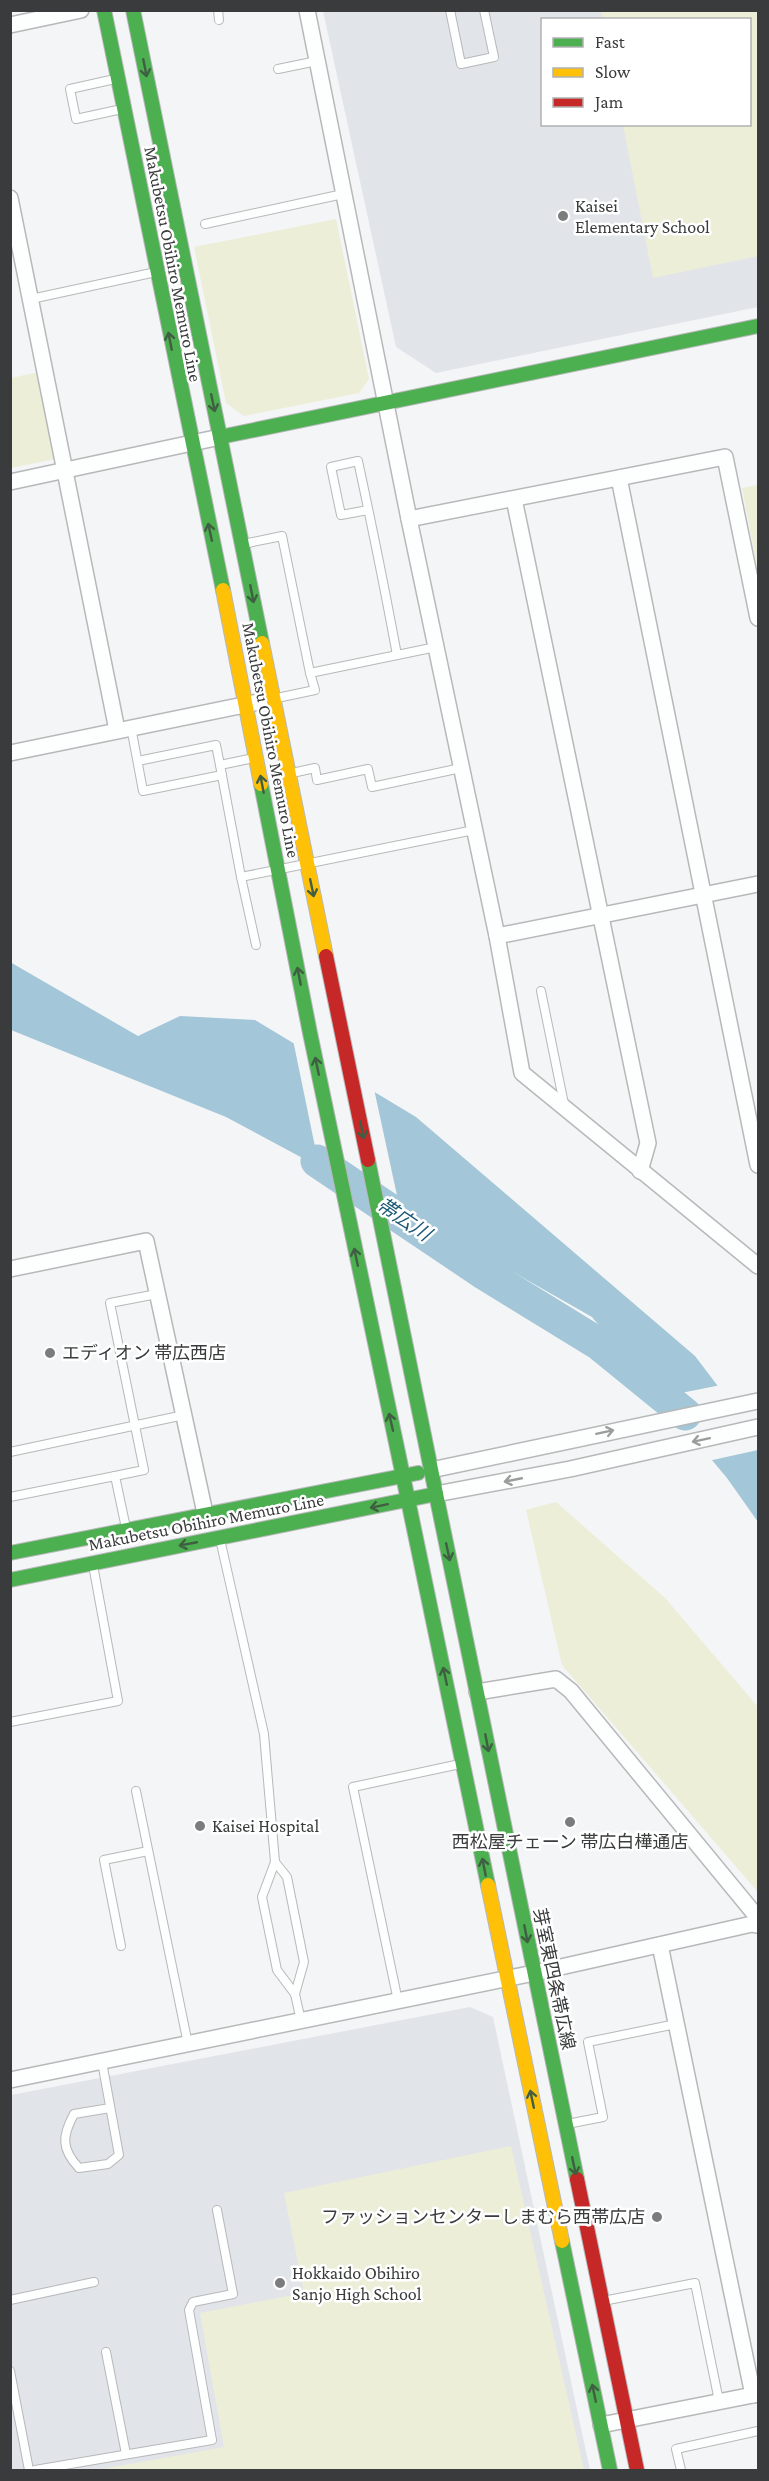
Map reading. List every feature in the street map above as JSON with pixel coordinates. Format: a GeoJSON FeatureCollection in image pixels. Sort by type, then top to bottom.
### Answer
{"type":"FeatureCollection","features":[{"type":"Feature","properties":{"kind":"main road","name":"Makubetsu Obihiro Memuro Line"},"geometry":{"type":"LineString","coordinates":[[104,10],[257,758],[310,1033],[408,1500]]}},
{"type":"Feature","properties":{"kind":"main road","name":"Makubetsu Obihiro Memuro Line"},"geometry":{"type":"LineString","coordinates":[[10,1580],[436,1494],[133,10]]}},
{"type":"Feature","properties":{"kind":"main road"},"geometry":{"type":"LineString","coordinates":[[220,437],[759,326]]}},
{"type":"Feature","properties":{"kind":"main road","name":"Makubetsu Obihiro Memuro Line"},"geometry":{"type":"LineString","coordinates":[[10,1553],[431,1470]]}},
{"type":"Feature","properties":{"kind":"main road","name":"芽室東四条帯広線"},"geometry":{"type":"LineString","coordinates":[[436,1494],[637,2470]]}},
{"type":"Feature","properties":{"kind":"main road"},"geometry":{"type":"LineString","coordinates":[[408,1500],[610,2470]]}},
{"type":"Feature","properties":{"kind":"street"},"geometry":{"type":"LineString","coordinates":[[10,25],[81,10]]}},
{"type":"Feature","properties":{"kind":"street"},"geometry":{"type":"LineString","coordinates":[[307,10],[435,647],[497,936],[522,1073],[759,1266]]}},
{"type":"Feature","properties":{"kind":"street"},"geometry":{"type":"LineString","coordinates":[[10,198],[124,729]]}},
{"type":"Feature","properties":{"kind":"street"},"geometry":{"type":"LineString","coordinates":[[10,482],[220,437]]}},
{"type":"Feature","properties":{"kind":"street"},"geometry":{"type":"LineString","coordinates":[[409,519],[725,457],[759,618]]}},
{"type":"Feature","properties":{"kind":"street"},"geometry":{"type":"LineString","coordinates":[[619,478],[759,1165]]}},
{"type":"Feature","properties":{"kind":"street"},"geometry":{"type":"LineString","coordinates":[[514,499],[648,1143],[640,1171]]}},
{"type":"Feature","properties":{"kind":"street"},"geometry":{"type":"LineString","coordinates":[[10,753],[273,699]]}},
{"type":"Feature","properties":{"kind":"street"},"geometry":{"type":"LineString","coordinates":[[497,936],[759,884]]}},
{"type":"Feature","properties":{"kind":"street"},"geometry":{"type":"LineString","coordinates":[[10,1269],[146,1241],[205,1513]]}},
{"type":"Feature","properties":{"kind":"street"},"geometry":{"type":"LineString","coordinates":[[431,1470],[759,1401]]}},
{"type":"Feature","properties":{"kind":"street"},"geometry":{"type":"LineString","coordinates":[[436,1494],[570,1469],[759,1427]]}},
{"type":"Feature","properties":{"kind":"street"},"geometry":{"type":"LineString","coordinates":[[477,1692],[556,1679],[571,1690],[759,1918]]}},
{"type":"Feature","properties":{"kind":"street"},"geometry":{"type":"LineString","coordinates":[[10,2080],[507,1979],[752,1924],[759,1925]]}},
{"type":"Feature","properties":{"kind":"street"},"geometry":{"type":"LineString","coordinates":[[601,2425],[756,2394],[660,1945]]}},
{"type":"Feature","properties":{"kind":"lane"},"geometry":{"type":"LineString","coordinates":[[218,10],[219,20]]}},
{"type":"Feature","properties":{"kind":"lane"},"geometry":{"type":"LineString","coordinates":[[450,10],[461,64],[494,57],[484,10]]}},
{"type":"Feature","properties":{"kind":"lane"},"geometry":{"type":"LineString","coordinates":[[278,69],[317,61]]}},
{"type":"Feature","properties":{"kind":"lane"},"geometry":{"type":"LineString","coordinates":[[118,79],[70,89],[76,119],[124,109]]}},
{"type":"Feature","properties":{"kind":"lane"},"geometry":{"type":"LineString","coordinates":[[205,224],[343,194]]}},
{"type":"Feature","properties":{"kind":"lane"},"geometry":{"type":"LineString","coordinates":[[31,299],[156,272]]}},
{"type":"Feature","properties":{"kind":"lane"},"geometry":{"type":"LineString","coordinates":[[368,510],[341,515],[331,467],[358,461],[398,655]]}},
{"type":"Feature","properties":{"kind":"lane"},"geometry":{"type":"LineString","coordinates":[[242,544],[282,536],[315,690],[273,699]]}},
{"type":"Feature","properties":{"kind":"lane"},"geometry":{"type":"LineString","coordinates":[[310,673],[435,647]]}},
{"type":"Feature","properties":{"kind":"lane"},"geometry":{"type":"LineString","coordinates":[[124,729],[138,761],[143,791],[222,775]]}},
{"type":"Feature","properties":{"kind":"lane"},"geometry":{"type":"LineString","coordinates":[[138,761],[216,745],[256,945]]}},
{"type":"Feature","properties":{"kind":"lane"},"geometry":{"type":"LineString","coordinates":[[220,765],[257,758]]}},
{"type":"Feature","properties":{"kind":"lane"},"geometry":{"type":"LineString","coordinates":[[288,774],[315,768],[317,780],[368,769],[372,787],[461,768]]}},
{"type":"Feature","properties":{"kind":"lane"},"geometry":{"type":"LineString","coordinates":[[241,877],[474,830]]}},
{"type":"Feature","properties":{"kind":"lane"},"geometry":{"type":"LineString","coordinates":[[541,991],[565,1109]]}},
{"type":"Feature","properties":{"kind":"lane"},"geometry":{"type":"LineString","coordinates":[[10,1497],[144,1470],[110,1303],[157,1294]]}},
{"type":"Feature","properties":{"kind":"lane"},"geometry":{"type":"LineString","coordinates":[[10,1452],[184,1416]]}},
{"type":"Feature","properties":{"kind":"lane"},"geometry":{"type":"LineString","coordinates":[[115,1476],[127,1529]]}},
{"type":"Feature","properties":{"kind":"lane"},"geometry":{"type":"LineString","coordinates":[[220,1538],[264,1734],[275,1862],[262,1897],[277,1970],[296,1994]]}},
{"type":"Feature","properties":{"kind":"lane"},"geometry":{"type":"LineString","coordinates":[[10,1722],[118,1701],[92,1564]]}},
{"type":"Feature","properties":{"kind":"lane"},"geometry":{"type":"LineString","coordinates":[[398,2001],[353,1787],[463,1764]]}},
{"type":"Feature","properties":{"kind":"lane"},"geometry":{"type":"LineString","coordinates":[[136,1791],[188,2044]]}},
{"type":"Feature","properties":{"kind":"lane"},"geometry":{"type":"LineString","coordinates":[[121,1946],[104,1860],[148,1851]]}},
{"type":"Feature","properties":{"kind":"lane"},"geometry":{"type":"LineString","coordinates":[[275,1862],[287,1877],[304,1962],[296,1994],[301,2021]]}},
{"type":"Feature","properties":{"kind":"lane"},"geometry":{"type":"LineString","coordinates":[[566,2125],[603,2117],[588,2042],[676,2024]]}},
{"type":"Feature","properties":{"kind":"lane"},"geometry":{"type":"LineString","coordinates":[[102,2062],[110,2108],[118,2155],[108,2164],[79,2168],[68,2157],[64,2132],[74,2114],[110,2108]]}},
{"type":"Feature","properties":{"kind":"lane"},"geometry":{"type":"LineString","coordinates":[[35,2470],[212,2440],[189,2310],[193,2302],[233,2294],[217,2210]]}},
{"type":"Feature","properties":{"kind":"lane"},"geometry":{"type":"LineString","coordinates":[[10,2300],[94,2282]]}},
{"type":"Feature","properties":{"kind":"lane"},"geometry":{"type":"LineString","coordinates":[[602,2302],[695,2283],[719,2401]]}},
{"type":"Feature","properties":{"kind":"lane"},"geometry":{"type":"LineString","coordinates":[[106,2352],[126,2454]]}},
{"type":"Feature","properties":{"kind":"lane"},"geometry":{"type":"LineString","coordinates":[[10,2371],[29,2470]]}},
{"type":"Feature","properties":{"kind":"lane"},"geometry":{"type":"LineString","coordinates":[[681,2470],[676,2449],[759,2431]]}},
{"type":"Feature","properties":{"kind":"shaded area","name":"Kaisei Elementary School"},"geometry":{"type":"Polygon","coordinates":[[[323,11],[758,11],[758,307],[436,373],[396,347],[323,11]]]}},
{"type":"Feature","properties":{"kind":"shaded area","name":"Hokkaido Obihiro Sanjo High School"},"geometry":{"type":"Polygon","coordinates":[[[470,2007],[493,2017],[590,2470],[11,2470],[11,2095],[470,2007]]]}},
{"type":"Feature","properties":{"kind":"green space"},"geometry":{"type":"Polygon","coordinates":[[[601,11],[758,11],[758,256],[653,278],[623,126],[751,126],[751,18],[603,18],[601,11]]]}},
{"type":"Feature","properties":{"kind":"green space"},"geometry":{"type":"Polygon","coordinates":[[[336,219],[369,379],[359,393],[244,416],[226,403],[194,247],[336,219]]]}},
{"type":"Feature","properties":{"kind":"green space"},"geometry":{"type":"Polygon","coordinates":[[[39,372],[56,459],[11,468],[11,378],[39,372]]]}},
{"type":"Feature","properties":{"kind":"green space"},"geometry":{"type":"Polygon","coordinates":[[[758,485],[758,571],[742,488],[758,485]]]}},
{"type":"Feature","properties":{"kind":"green space"},"geometry":{"type":"Polygon","coordinates":[[[556,1502],[665,1598],[758,1707],[758,1892],[562,1665],[526,1510],[556,1502]]]}},
{"type":"Feature","properties":{"kind":"green space"},"geometry":{"type":"Polygon","coordinates":[[[511,2146],[584,2470],[96,2470],[224,2447],[200,2313],[304,2293],[284,2193],[511,2146]]]}},
{"type":"Feature","properties":{"kind":"water"},"geometry":{"type":"Polygon","coordinates":[[[10,962],[138,1036],[180,1016],[255,1020],[416,1117],[695,1356],[758,1439],[758,1522],[727,1478],[592,1317],[476,1251],[226,1117],[11,1030],[10,962]]]}},
{"type":"Feature","properties":{"kind":"pier"},"geometry":{"type":"Polygon","coordinates":[[[293,1040],[374,1089],[401,1214],[320,1171],[293,1040]]]}},
{"type":"Feature","properties":{"kind":"pier"},"geometry":{"type":"Polygon","coordinates":[[[721,1385],[758,1434],[758,1450],[708,1461],[656,1398],[721,1385]]]}},
{"type":"Feature","properties":{"kind":"waterway","name":"帯広川"},"geometry":{"type":"LineString","coordinates":[[317,1161],[485,1274],[599,1344],[685,1414]]}},
{"type":"Feature","properties":{"kind":"traffic: fast"},"geometry":{"type":"LineString","coordinates":[[104,10],[223,590]]}},
{"type":"Feature","properties":{"kind":"traffic: fast"},"geometry":{"type":"LineString","coordinates":[[133,10],[262,643]]}},
{"type":"Feature","properties":{"kind":"traffic: fast"},"geometry":{"type":"LineString","coordinates":[[220,437],[758,326]]}},
{"type":"Feature","properties":{"kind":"traffic: fast"},"geometry":{"type":"LineString","coordinates":[[261,784],[310,1033],[408,1500]]}},
{"type":"Feature","properties":{"kind":"traffic: fast"},"geometry":{"type":"LineString","coordinates":[[10,1580],[436,1494],[368,1160]]}},
{"type":"Feature","properties":{"kind":"traffic: fast"},"geometry":{"type":"LineString","coordinates":[[10,1553],[418,1473]]}},
{"type":"Feature","properties":{"kind":"traffic: fast"},"geometry":{"type":"LineString","coordinates":[[436,1494],[577,2179]]}},
{"type":"Feature","properties":{"kind":"traffic: fast"},"geometry":{"type":"LineString","coordinates":[[408,1500],[488,1885]]}},
{"type":"Feature","properties":{"kind":"traffic: fast"},"geometry":{"type":"LineString","coordinates":[[562,2241],[610,2470]]}},
{"type":"Feature","properties":{"kind":"traffic: slow"},"geometry":{"type":"LineString","coordinates":[[223,590],[261,784]]}},
{"type":"Feature","properties":{"kind":"traffic: slow"},"geometry":{"type":"LineString","coordinates":[[262,643],[326,956]]}},
{"type":"Feature","properties":{"kind":"traffic: slow"},"geometry":{"type":"LineString","coordinates":[[488,1885],[562,2241]]}},
{"type":"Feature","properties":{"kind":"traffic: jam"},"geometry":{"type":"LineString","coordinates":[[326,956],[368,1160]]}},
{"type":"Feature","properties":{"kind":"traffic: jam"},"geometry":{"type":"LineString","coordinates":[[577,2179],[637,2470]]}},
{"type":"Feature","properties":{"kind":"place","name":"Kaisei Elementary School"},"geometry":{"type":"Point","coordinates":[563,216]}},
{"type":"Feature","properties":{"kind":"place","name":"エディオン 帯広西店"},"geometry":{"type":"Point","coordinates":[50,1353]}},
{"type":"Feature","properties":{"kind":"place","name":"西松屋チェーン 帯広白樺通店"},"geometry":{"type":"Point","coordinates":[570,1822]}},
{"type":"Feature","properties":{"kind":"place","name":"Kaisei Hospital"},"geometry":{"type":"Point","coordinates":[200,1826]}},
{"type":"Feature","properties":{"kind":"place","name":"ファッションセンターしまむら西帯広店"},"geometry":{"type":"Point","coordinates":[657,2217]}},
{"type":"Feature","properties":{"kind":"place","name":"Hokkaido Obihiro Sanjo High School"},"geometry":{"type":"Point","coordinates":[280,2283]}}]}
